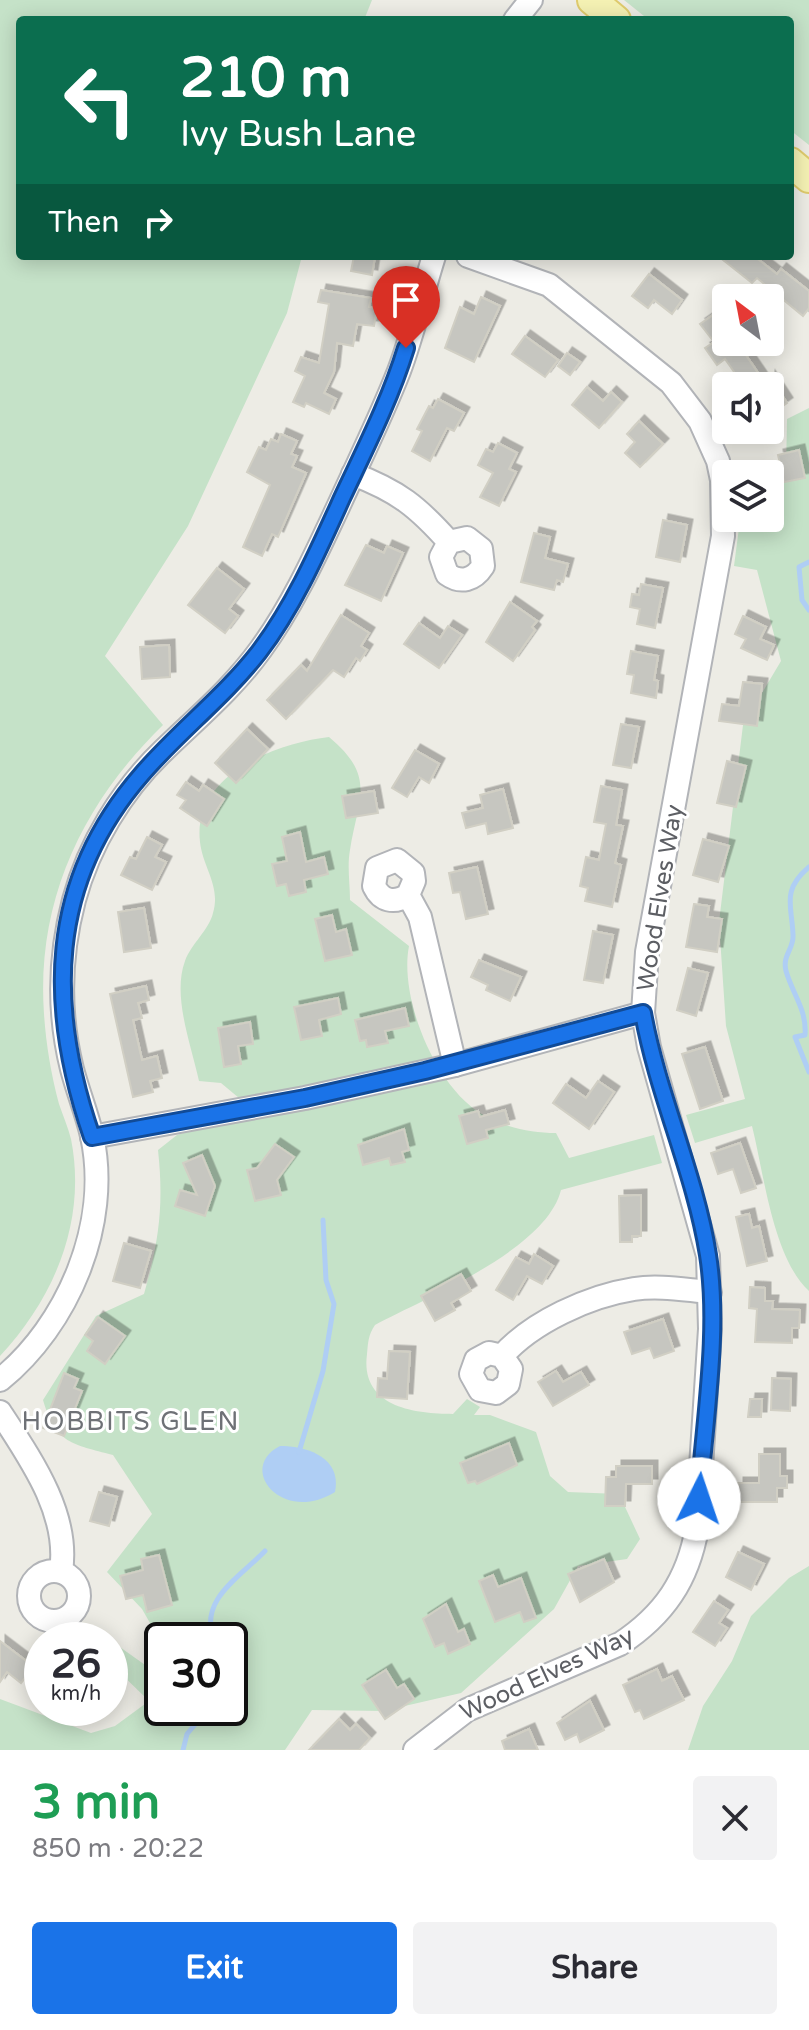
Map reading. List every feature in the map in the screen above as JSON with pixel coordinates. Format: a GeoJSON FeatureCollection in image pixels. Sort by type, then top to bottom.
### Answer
{"type":"FeatureCollection","features":[{"type":"Feature","properties":{"kind":"main road"},"geometry":{"type":"LineString","coordinates":[[592,0],[611,16]]}},
{"type":"Feature","properties":{"kind":"street"},"geometry":{"type":"LineString","coordinates":[[518,16],[531,0]]}},
{"type":"Feature","properties":{"kind":"street"},"geometry":{"type":"LineString","coordinates":[[0,1380],[42,1336],[61,1309],[79,1269],[95,1200],[92,1137],[72,1069],[62,1006],[63,953],[83,873],[108,820],[141,775],[214,704],[260,650],[304,579],[399,371],[433,260]]}},
{"type":"Feature","properties":{"kind":"street","name":"Wood Elves Way"},"geometry":{"type":"LineString","coordinates":[[415,1750],[444,1725],[479,1704],[620,1644],[643,1629],[676,1591],[693,1553],[697,1528],[710,1292],[708,1256],[700,1219],[656,1075],[643,1013],[647,952],[723,536],[722,480],[718,461],[689,404],[652,366],[549,285],[479,260]]}},
{"type":"Feature","properties":{"kind":"street"},"geometry":{"type":"LineString","coordinates":[[353,474],[401,495],[449,542]]}},
{"type":"Feature","properties":{"kind":"street"},"geometry":{"type":"LineString","coordinates":[[408,895],[420,917],[455,1065]]}},
{"type":"Feature","properties":{"kind":"street"},"geometry":{"type":"LineString","coordinates":[[92,1137],[305,1098],[455,1065],[643,1013]]}},
{"type":"Feature","properties":{"kind":"street"},"geometry":{"type":"LineString","coordinates":[[502,1356],[513,1344],[569,1311],[613,1294],[636,1289],[710,1292]]}},
{"type":"Feature","properties":{"kind":"street"},"geometry":{"type":"LineString","coordinates":[[0,1412],[47,1493],[62,1541],[61,1571]]}},
{"type":"Feature","properties":{"kind":"green space"},"geometry":{"type":"Polygon","coordinates":[[[0,0],[372,0],[366,16],[16,16],[16,260],[301,260],[287,313],[188,526],[105,656],[163,725],[110,787],[88,821],[70,856],[57,893],[48,932],[44,1014],[54,1082],[71,1139],[75,1169],[74,1199],[70,1228],[51,1283],[37,1309],[0,1356],[0,0]]]}},
{"type":"Feature","properties":{"kind":"green space"},"geometry":{"type":"Polygon","coordinates":[[[624,0],[809,0],[809,145],[794,133],[794,16],[644,16],[624,0]]]}},
{"type":"Feature","properties":{"kind":"green space"},"geometry":{"type":"Polygon","coordinates":[[[809,408],[809,1291],[797,1276],[778,1237],[752,1126],[695,1143],[686,1115],[745,1099],[726,1026],[719,922],[743,725],[781,661],[757,570],[734,566],[738,532],[784,532],[787,419],[809,408]]]}},
{"type":"Feature","properties":{"kind":"green space"},"geometry":{"type":"Polygon","coordinates":[[[329,737],[354,764],[359,777],[360,802],[349,856],[350,900],[409,946],[409,990],[415,1014],[435,1061],[463,1100],[498,1122],[536,1132],[556,1133],[569,1158],[654,1135],[662,1163],[561,1190],[551,1212],[509,1252],[453,1286],[375,1325],[367,1354],[367,1372],[372,1385],[380,1396],[406,1409],[453,1414],[467,1399],[480,1407],[474,1415],[490,1415],[536,1432],[550,1476],[568,1492],[619,1494],[640,1539],[627,1559],[578,1566],[554,1609],[461,1693],[383,1711],[312,1710],[285,1750],[0,1750],[0,1699],[24,1708],[24,1726],[72,1726],[91,1733],[115,1726],[128,1726],[128,1716],[144,1705],[144,1726],[248,1726],[248,1622],[149,1622],[142,1609],[107,1572],[152,1514],[113,1455],[76,1444],[60,1434],[43,1400],[96,1316],[144,1294],[159,1223],[158,1150],[177,1135],[229,1119],[239,1098],[221,1083],[199,1081],[182,1005],[185,961],[208,925],[215,903],[200,842],[201,818],[209,798],[223,781],[242,767],[263,755],[308,740],[329,737]]]}},
{"type":"Feature","properties":{"kind":"green space"},"geometry":{"type":"Polygon","coordinates":[[[809,1566],[809,1750],[688,1750],[703,1706],[732,1661],[751,1616],[789,1578],[809,1566]]]}},
{"type":"Feature","properties":{"kind":"green space"},"geometry":{"type":"Polygon","coordinates":[[[128,1653],[144,1664],[144,1696],[128,1681],[128,1653]]]}},
{"type":"Feature","properties":{"kind":"water"},"geometry":{"type":"Polygon","coordinates":[[[280,1446],[301,1448],[321,1456],[333,1470],[335,1492],[316,1500],[298,1502],[283,1498],[271,1490],[264,1479],[263,1467],[268,1456],[280,1446]]]}},
{"type":"Feature","properties":{"kind":"building"},"geometry":{"type":"Polygon","coordinates":[[[353,260],[374,260],[372,275],[351,271],[353,260]]]}},
{"type":"Feature","properties":{"kind":"building"},"geometry":{"type":"Polygon","coordinates":[[[723,260],[759,260],[777,274],[781,269],[809,291],[809,308],[803,316],[784,300],[784,284],[764,284],[757,278],[752,283],[723,260]]]}},
{"type":"Feature","properties":{"kind":"building"},"geometry":{"type":"Polygon","coordinates":[[[649,274],[682,300],[672,314],[654,300],[648,308],[632,296],[649,274]]]}},
{"type":"Feature","properties":{"kind":"building"},"geometry":{"type":"Polygon","coordinates":[[[321,290],[371,298],[369,307],[377,308],[374,326],[357,324],[353,346],[337,343],[334,372],[324,393],[336,399],[329,414],[306,403],[304,407],[293,402],[305,376],[295,371],[301,357],[319,363],[329,304],[318,302],[321,290]]]}},
{"type":"Feature","properties":{"kind":"building"},"geometry":{"type":"Polygon","coordinates":[[[481,297],[500,306],[474,362],[445,348],[460,307],[474,314],[481,297]]]}},
{"type":"Feature","properties":{"kind":"building"},"geometry":{"type":"Polygon","coordinates":[[[712,316],[712,339],[700,324],[712,316]]]}},
{"type":"Feature","properties":{"kind":"building"},"geometry":{"type":"Polygon","coordinates":[[[525,336],[558,360],[545,377],[512,354],[525,336]]]}},
{"type":"Feature","properties":{"kind":"building"},"geometry":{"type":"Polygon","coordinates":[[[712,343],[712,356],[747,356],[757,372],[734,372],[725,359],[717,365],[705,348],[712,343]]]}},
{"type":"Feature","properties":{"kind":"building"},"geometry":{"type":"Polygon","coordinates":[[[567,353],[580,362],[570,375],[558,366],[567,353]]]}},
{"type":"Feature","properties":{"kind":"building"},"geometry":{"type":"Polygon","coordinates":[[[587,387],[603,401],[611,392],[622,402],[599,428],[572,405],[587,387]]]}},
{"type":"Feature","properties":{"kind":"building"},"geometry":{"type":"Polygon","coordinates":[[[438,399],[464,413],[454,431],[447,428],[430,461],[412,451],[422,431],[417,429],[429,406],[433,408],[438,399]]]}},
{"type":"Feature","properties":{"kind":"building"},"geometry":{"type":"Polygon","coordinates":[[[639,421],[663,444],[640,467],[625,453],[635,442],[627,434],[639,421]]]}},
{"type":"Feature","properties":{"kind":"building"},"geometry":{"type":"Polygon","coordinates":[[[281,434],[297,441],[291,454],[297,456],[292,467],[306,473],[278,537],[272,534],[262,556],[243,547],[270,485],[247,472],[259,447],[266,450],[271,439],[278,442],[281,434]]]}},
{"type":"Feature","properties":{"kind":"building"},"geometry":{"type":"Polygon","coordinates":[[[498,443],[517,453],[509,469],[516,472],[499,506],[480,497],[493,473],[478,465],[486,449],[493,452],[498,443]]]}},
{"type":"Feature","properties":{"kind":"building"},"geometry":{"type":"Polygon","coordinates":[[[799,450],[805,478],[784,482],[784,460],[779,460],[778,455],[799,450]]]}},
{"type":"Feature","properties":{"kind":"building"},"geometry":{"type":"Polygon","coordinates":[[[663,520],[687,525],[680,562],[656,557],[663,520]]]}},
{"type":"Feature","properties":{"kind":"building"},"geometry":{"type":"Polygon","coordinates":[[[534,533],[550,537],[545,558],[568,564],[563,582],[557,580],[554,590],[521,582],[534,533]]]}},
{"type":"Feature","properties":{"kind":"building"},"geometry":{"type":"Polygon","coordinates":[[[366,545],[384,553],[387,546],[403,553],[381,601],[345,585],[366,545]]]}},
{"type":"Feature","properties":{"kind":"building"},"geometry":{"type":"Polygon","coordinates":[[[217,568],[244,589],[229,609],[238,616],[225,633],[188,605],[217,568]]]}},
{"type":"Feature","properties":{"kind":"building"},"geometry":{"type":"Polygon","coordinates":[[[641,584],[663,588],[655,628],[637,624],[640,609],[630,607],[632,594],[639,595],[641,584]]]}},
{"type":"Feature","properties":{"kind":"building"},"geometry":{"type":"Polygon","coordinates":[[[510,602],[537,621],[532,627],[535,630],[513,661],[486,642],[510,602]]]}},
{"type":"Feature","properties":{"kind":"building"},"geometry":{"type":"Polygon","coordinates":[[[341,615],[369,633],[361,646],[367,650],[360,661],[356,658],[344,677],[333,670],[286,719],[267,700],[301,665],[307,671],[341,615]]]}},
{"type":"Feature","properties":{"kind":"building"},"geometry":{"type":"Polygon","coordinates":[[[743,616],[766,627],[760,639],[774,645],[767,660],[741,648],[746,639],[735,634],[743,616]]]}},
{"type":"Feature","properties":{"kind":"building"},"geometry":{"type":"Polygon","coordinates":[[[419,623],[440,638],[448,626],[462,635],[439,668],[404,644],[419,623]]]}},
{"type":"Feature","properties":{"kind":"building"},"geometry":{"type":"Polygon","coordinates":[[[169,645],[170,677],[142,679],[140,647],[169,645]]]}},
{"type":"Feature","properties":{"kind":"building"},"geometry":{"type":"Polygon","coordinates":[[[631,651],[658,656],[654,680],[658,681],[656,698],[631,693],[634,675],[627,674],[631,651]]]}},
{"type":"Feature","properties":{"kind":"building"},"geometry":{"type":"Polygon","coordinates":[[[743,682],[762,684],[757,726],[719,721],[722,704],[739,706],[743,682]]]}},
{"type":"Feature","properties":{"kind":"building"},"geometry":{"type":"Polygon","coordinates":[[[621,724],[639,727],[631,768],[613,765],[621,724]]]}},
{"type":"Feature","properties":{"kind":"building"},"geometry":{"type":"Polygon","coordinates":[[[247,729],[268,749],[236,783],[215,763],[247,729]]]}},
{"type":"Feature","properties":{"kind":"building"},"geometry":{"type":"Polygon","coordinates":[[[415,750],[439,764],[429,783],[419,777],[407,797],[392,788],[415,750]]]}},
{"type":"Feature","properties":{"kind":"building"},"geometry":{"type":"Polygon","coordinates":[[[727,761],[746,766],[736,807],[717,803],[727,761]]]}},
{"type":"Feature","properties":{"kind":"building"},"geometry":{"type":"Polygon","coordinates":[[[186,782],[199,791],[203,785],[224,799],[207,826],[180,808],[186,800],[177,795],[186,782]]]}},
{"type":"Feature","properties":{"kind":"building"},"geometry":{"type":"Polygon","coordinates":[[[601,786],[622,790],[616,825],[623,826],[615,863],[621,865],[612,907],[585,901],[588,888],[580,886],[586,857],[599,860],[606,824],[594,822],[601,786]]]}},
{"type":"Feature","properties":{"kind":"building"},"geometry":{"type":"Polygon","coordinates":[[[503,789],[513,828],[488,834],[486,823],[466,828],[462,813],[483,808],[480,795],[503,789]]]}},
{"type":"Feature","properties":{"kind":"building"},"geometry":{"type":"Polygon","coordinates":[[[374,791],[378,813],[346,818],[342,796],[374,791]]]}},
{"type":"Feature","properties":{"kind":"building"},"geometry":{"type":"Polygon","coordinates":[[[300,832],[306,862],[324,857],[328,874],[304,880],[306,892],[289,896],[286,884],[277,886],[272,864],[287,861],[282,837],[300,832]]]}},
{"type":"Feature","properties":{"kind":"building"},"geometry":{"type":"Polygon","coordinates":[[[147,837],[162,845],[155,857],[166,862],[152,890],[121,875],[130,857],[136,859],[147,837]]]}},
{"type":"Feature","properties":{"kind":"building"},"geometry":{"type":"Polygon","coordinates":[[[703,839],[729,846],[718,882],[693,875],[703,839]]]}},
{"type":"Feature","properties":{"kind":"building"},"geometry":{"type":"Polygon","coordinates":[[[477,867],[488,914],[466,919],[460,892],[453,893],[449,873],[477,867]]]}},
{"type":"Feature","properties":{"kind":"building"},"geometry":{"type":"Polygon","coordinates":[[[694,904],[709,906],[707,917],[722,919],[717,952],[686,947],[694,904]]]}},
{"type":"Feature","properties":{"kind":"building"},"geometry":{"type":"Polygon","coordinates":[[[144,908],[151,948],[124,952],[118,912],[144,908]]]}},
{"type":"Feature","properties":{"kind":"building"},"geometry":{"type":"Polygon","coordinates":[[[332,915],[336,932],[346,929],[352,955],[325,961],[315,919],[332,915]]]}},
{"type":"Feature","properties":{"kind":"building"},"geometry":{"type":"Polygon","coordinates":[[[593,931],[613,935],[603,983],[584,980],[593,931]]]}},
{"type":"Feature","properties":{"kind":"building"},"geometry":{"type":"Polygon","coordinates":[[[479,960],[521,977],[510,1001],[486,990],[488,985],[471,977],[479,960]]]}},
{"type":"Feature","properties":{"kind":"building"},"geometry":{"type":"Polygon","coordinates":[[[688,968],[708,973],[696,1016],[677,1010],[688,968]]]}},
{"type":"Feature","properties":{"kind":"building"},"geometry":{"type":"Polygon","coordinates":[[[146,986],[149,1000],[138,1003],[142,1018],[133,1020],[142,1060],[157,1056],[162,1078],[150,1081],[153,1092],[133,1097],[110,994],[146,986]]]}},
{"type":"Feature","properties":{"kind":"building"},"geometry":{"type":"Polygon","coordinates":[[[338,998],[341,1014],[319,1020],[322,1036],[301,1040],[294,1007],[338,998]]]}},
{"type":"Feature","properties":{"kind":"building"},"geometry":{"type":"Polygon","coordinates":[[[405,1008],[409,1026],[385,1031],[388,1043],[367,1047],[366,1040],[360,1041],[355,1020],[405,1008]]]}},
{"type":"Feature","properties":{"kind":"building"},"geometry":{"type":"Polygon","coordinates":[[[250,1022],[253,1044],[238,1046],[241,1064],[224,1067],[218,1028],[250,1022]]]}},
{"type":"Feature","properties":{"kind":"building"},"geometry":{"type":"Polygon","coordinates":[[[705,1047],[723,1101],[700,1109],[682,1054],[705,1047]]]}},
{"type":"Feature","properties":{"kind":"building"},"geometry":{"type":"Polygon","coordinates":[[[598,1081],[614,1092],[589,1129],[553,1103],[566,1084],[586,1098],[598,1081]]]}},
{"type":"Feature","properties":{"kind":"building"},"geometry":{"type":"Polygon","coordinates":[[[505,1110],[509,1124],[486,1130],[488,1138],[467,1144],[459,1116],[478,1111],[480,1117],[505,1110]]]}},
{"type":"Feature","properties":{"kind":"building"},"geometry":{"type":"Polygon","coordinates":[[[404,1129],[409,1150],[402,1152],[405,1162],[391,1165],[389,1158],[363,1165],[358,1145],[404,1129]]]}},
{"type":"Feature","properties":{"kind":"building"},"geometry":{"type":"Polygon","coordinates":[[[740,1143],[756,1188],[741,1193],[733,1169],[718,1174],[711,1153],[740,1143]]]}},
{"type":"Feature","properties":{"kind":"building"},"geometry":{"type":"Polygon","coordinates":[[[275,1144],[294,1157],[277,1180],[281,1195],[255,1201],[247,1170],[257,1168],[275,1144]]]}},
{"type":"Feature","properties":{"kind":"building"},"geometry":{"type":"Polygon","coordinates":[[[202,1155],[215,1186],[205,1216],[175,1206],[180,1190],[197,1195],[183,1163],[202,1155]]]}},
{"type":"Feature","properties":{"kind":"building"},"geometry":{"type":"Polygon","coordinates":[[[641,1195],[641,1236],[632,1236],[632,1242],[620,1242],[619,1196],[641,1195]]]}},
{"type":"Feature","properties":{"kind":"building"},"geometry":{"type":"Polygon","coordinates":[[[749,1214],[752,1228],[759,1226],[767,1261],[747,1266],[736,1217],[749,1214]]]}},
{"type":"Feature","properties":{"kind":"building"},"geometry":{"type":"Polygon","coordinates":[[[124,1243],[151,1251],[140,1288],[113,1281],[124,1243]]]}},
{"type":"Feature","properties":{"kind":"building"},"geometry":{"type":"Polygon","coordinates":[[[534,1254],[553,1266],[542,1284],[527,1276],[513,1300],[496,1290],[516,1257],[529,1264],[534,1254]]]}},
{"type":"Feature","properties":{"kind":"building"},"geometry":{"type":"Polygon","coordinates":[[[461,1274],[471,1291],[451,1303],[455,1310],[435,1321],[421,1296],[461,1274]]]}},
{"type":"Feature","properties":{"kind":"building"},"geometry":{"type":"Polygon","coordinates":[[[750,1287],[765,1288],[765,1301],[773,1301],[772,1309],[800,1310],[799,1328],[792,1328],[792,1343],[755,1342],[757,1309],[749,1308],[750,1287]]]}},
{"type":"Feature","properties":{"kind":"building"},"geometry":{"type":"Polygon","coordinates":[[[98,1317],[125,1336],[105,1364],[87,1351],[93,1341],[85,1335],[98,1317]]]}},
{"type":"Feature","properties":{"kind":"building"},"geometry":{"type":"Polygon","coordinates":[[[663,1319],[674,1351],[654,1358],[650,1348],[632,1354],[624,1332],[663,1319]]]}},
{"type":"Feature","properties":{"kind":"building"},"geometry":{"type":"Polygon","coordinates":[[[389,1351],[410,1352],[407,1399],[377,1397],[378,1378],[387,1379],[389,1351]]]}},
{"type":"Feature","properties":{"kind":"building"},"geometry":{"type":"Polygon","coordinates":[[[556,1371],[563,1382],[581,1372],[589,1385],[553,1406],[538,1382],[556,1371]]]}},
{"type":"Feature","properties":{"kind":"building"},"geometry":{"type":"Polygon","coordinates":[[[64,1373],[78,1379],[74,1388],[82,1391],[64,1436],[43,1428],[64,1373]]]}},
{"type":"Feature","properties":{"kind":"building"},"geometry":{"type":"Polygon","coordinates":[[[772,1378],[791,1379],[790,1411],[771,1410],[772,1378]]]}},
{"type":"Feature","properties":{"kind":"building"},"geometry":{"type":"Polygon","coordinates":[[[750,1399],[762,1399],[761,1417],[748,1417],[750,1399]]]}},
{"type":"Feature","properties":{"kind":"building"},"geometry":{"type":"Polygon","coordinates":[[[509,1443],[517,1465],[477,1484],[475,1481],[468,1483],[460,1463],[509,1443]]]}},
{"type":"Feature","properties":{"kind":"building"},"geometry":{"type":"Polygon","coordinates":[[[759,1454],[780,1454],[780,1476],[787,1476],[787,1488],[777,1488],[777,1502],[738,1502],[738,1483],[759,1483],[759,1454]]]}},
{"type":"Feature","properties":{"kind":"building"},"geometry":{"type":"Polygon","coordinates":[[[616,1466],[652,1466],[652,1484],[626,1484],[625,1506],[605,1506],[606,1477],[616,1477],[616,1466]]]}},
{"type":"Feature","properties":{"kind":"building"},"geometry":{"type":"Polygon","coordinates":[[[99,1492],[117,1497],[109,1526],[90,1521],[99,1492]]]}},
{"type":"Feature","properties":{"kind":"building"},"geometry":{"type":"Polygon","coordinates":[[[738,1552],[764,1564],[751,1590],[726,1577],[738,1552]]]}},
{"type":"Feature","properties":{"kind":"building"},"geometry":{"type":"Polygon","coordinates":[[[159,1555],[172,1605],[147,1612],[143,1595],[126,1599],[120,1576],[143,1570],[141,1559],[159,1555]]]}},
{"type":"Feature","properties":{"kind":"building"},"geometry":{"type":"Polygon","coordinates":[[[604,1559],[614,1582],[580,1602],[568,1574],[604,1559]]]}},
{"type":"Feature","properties":{"kind":"building"},"geometry":{"type":"Polygon","coordinates":[[[493,1575],[498,1587],[521,1578],[536,1618],[524,1622],[520,1612],[495,1622],[479,1581],[493,1575]]]}},
{"type":"Feature","properties":{"kind":"building"},"geometry":{"type":"Polygon","coordinates":[[[714,1601],[728,1610],[719,1623],[727,1628],[715,1646],[693,1632],[714,1601]]]}},
{"type":"Feature","properties":{"kind":"building"},"geometry":{"type":"Polygon","coordinates":[[[446,1604],[458,1632],[464,1629],[470,1644],[448,1654],[444,1643],[435,1647],[423,1619],[446,1604]]]}},
{"type":"Feature","properties":{"kind":"building"},"geometry":{"type":"Polygon","coordinates":[[[0,1641],[24,1659],[24,1679],[21,1683],[7,1672],[0,1682],[0,1641]]]}},
{"type":"Feature","properties":{"kind":"building"},"geometry":{"type":"Polygon","coordinates":[[[657,1669],[662,1681],[672,1676],[684,1700],[644,1719],[640,1710],[635,1712],[623,1685],[657,1669]]]}},
{"type":"Feature","properties":{"kind":"building"},"geometry":{"type":"Polygon","coordinates":[[[386,1670],[397,1688],[404,1684],[414,1699],[385,1719],[362,1685],[386,1670]]]}},
{"type":"Feature","properties":{"kind":"building"},"geometry":{"type":"Polygon","coordinates":[[[590,1701],[604,1730],[580,1742],[577,1734],[565,1740],[557,1723],[590,1701]]]}},
{"type":"Feature","properties":{"kind":"building"},"geometry":{"type":"Polygon","coordinates":[[[339,1719],[350,1730],[356,1724],[370,1738],[359,1750],[309,1750],[339,1719]]]}},
{"type":"Feature","properties":{"kind":"building"},"geometry":{"type":"Polygon","coordinates":[[[529,1729],[538,1750],[505,1750],[502,1741],[529,1729]]]}},
{"type":"Feature","properties":{"kind":"waterway"},"geometry":{"type":"LineString","coordinates":[[809,562],[799,567],[802,600],[809,610]]}},
{"type":"Feature","properties":{"kind":"waterway"},"geometry":{"type":"LineString","coordinates":[[809,867],[791,891],[793,940],[785,965],[804,1018],[805,1035],[795,1037],[809,1072]]}},
{"type":"Feature","properties":{"kind":"waterway"},"geometry":{"type":"LineString","coordinates":[[299,1452],[323,1371],[334,1304],[326,1280],[323,1220]]}},
{"type":"Feature","properties":{"kind":"waterway"},"geometry":{"type":"LineString","coordinates":[[211,1622],[212,1613],[224,1590],[265,1551]]}},
{"type":"Feature","properties":{"kind":"waterway"},"geometry":{"type":"LineString","coordinates":[[183,1750],[187,1734],[194,1726]]}},
{"type":"Feature","properties":{"kind":"district","name":"HOBBITS GLEN"},"geometry":{"type":"Point","coordinates":[131,1421]}},
{"type":"Feature","properties":{"kind":"route"},"geometry":{"type":"LineString","coordinates":[[406,348],[399,371],[304,579],[281,617],[260,650],[214,704],[164,750],[123,797],[94,848],[74,898],[63,953],[64,1034],[72,1069],[92,1137],[305,1098],[455,1065],[643,1013],[656,1075],[700,1219],[708,1256],[710,1329],[699,1499]]}}]}
